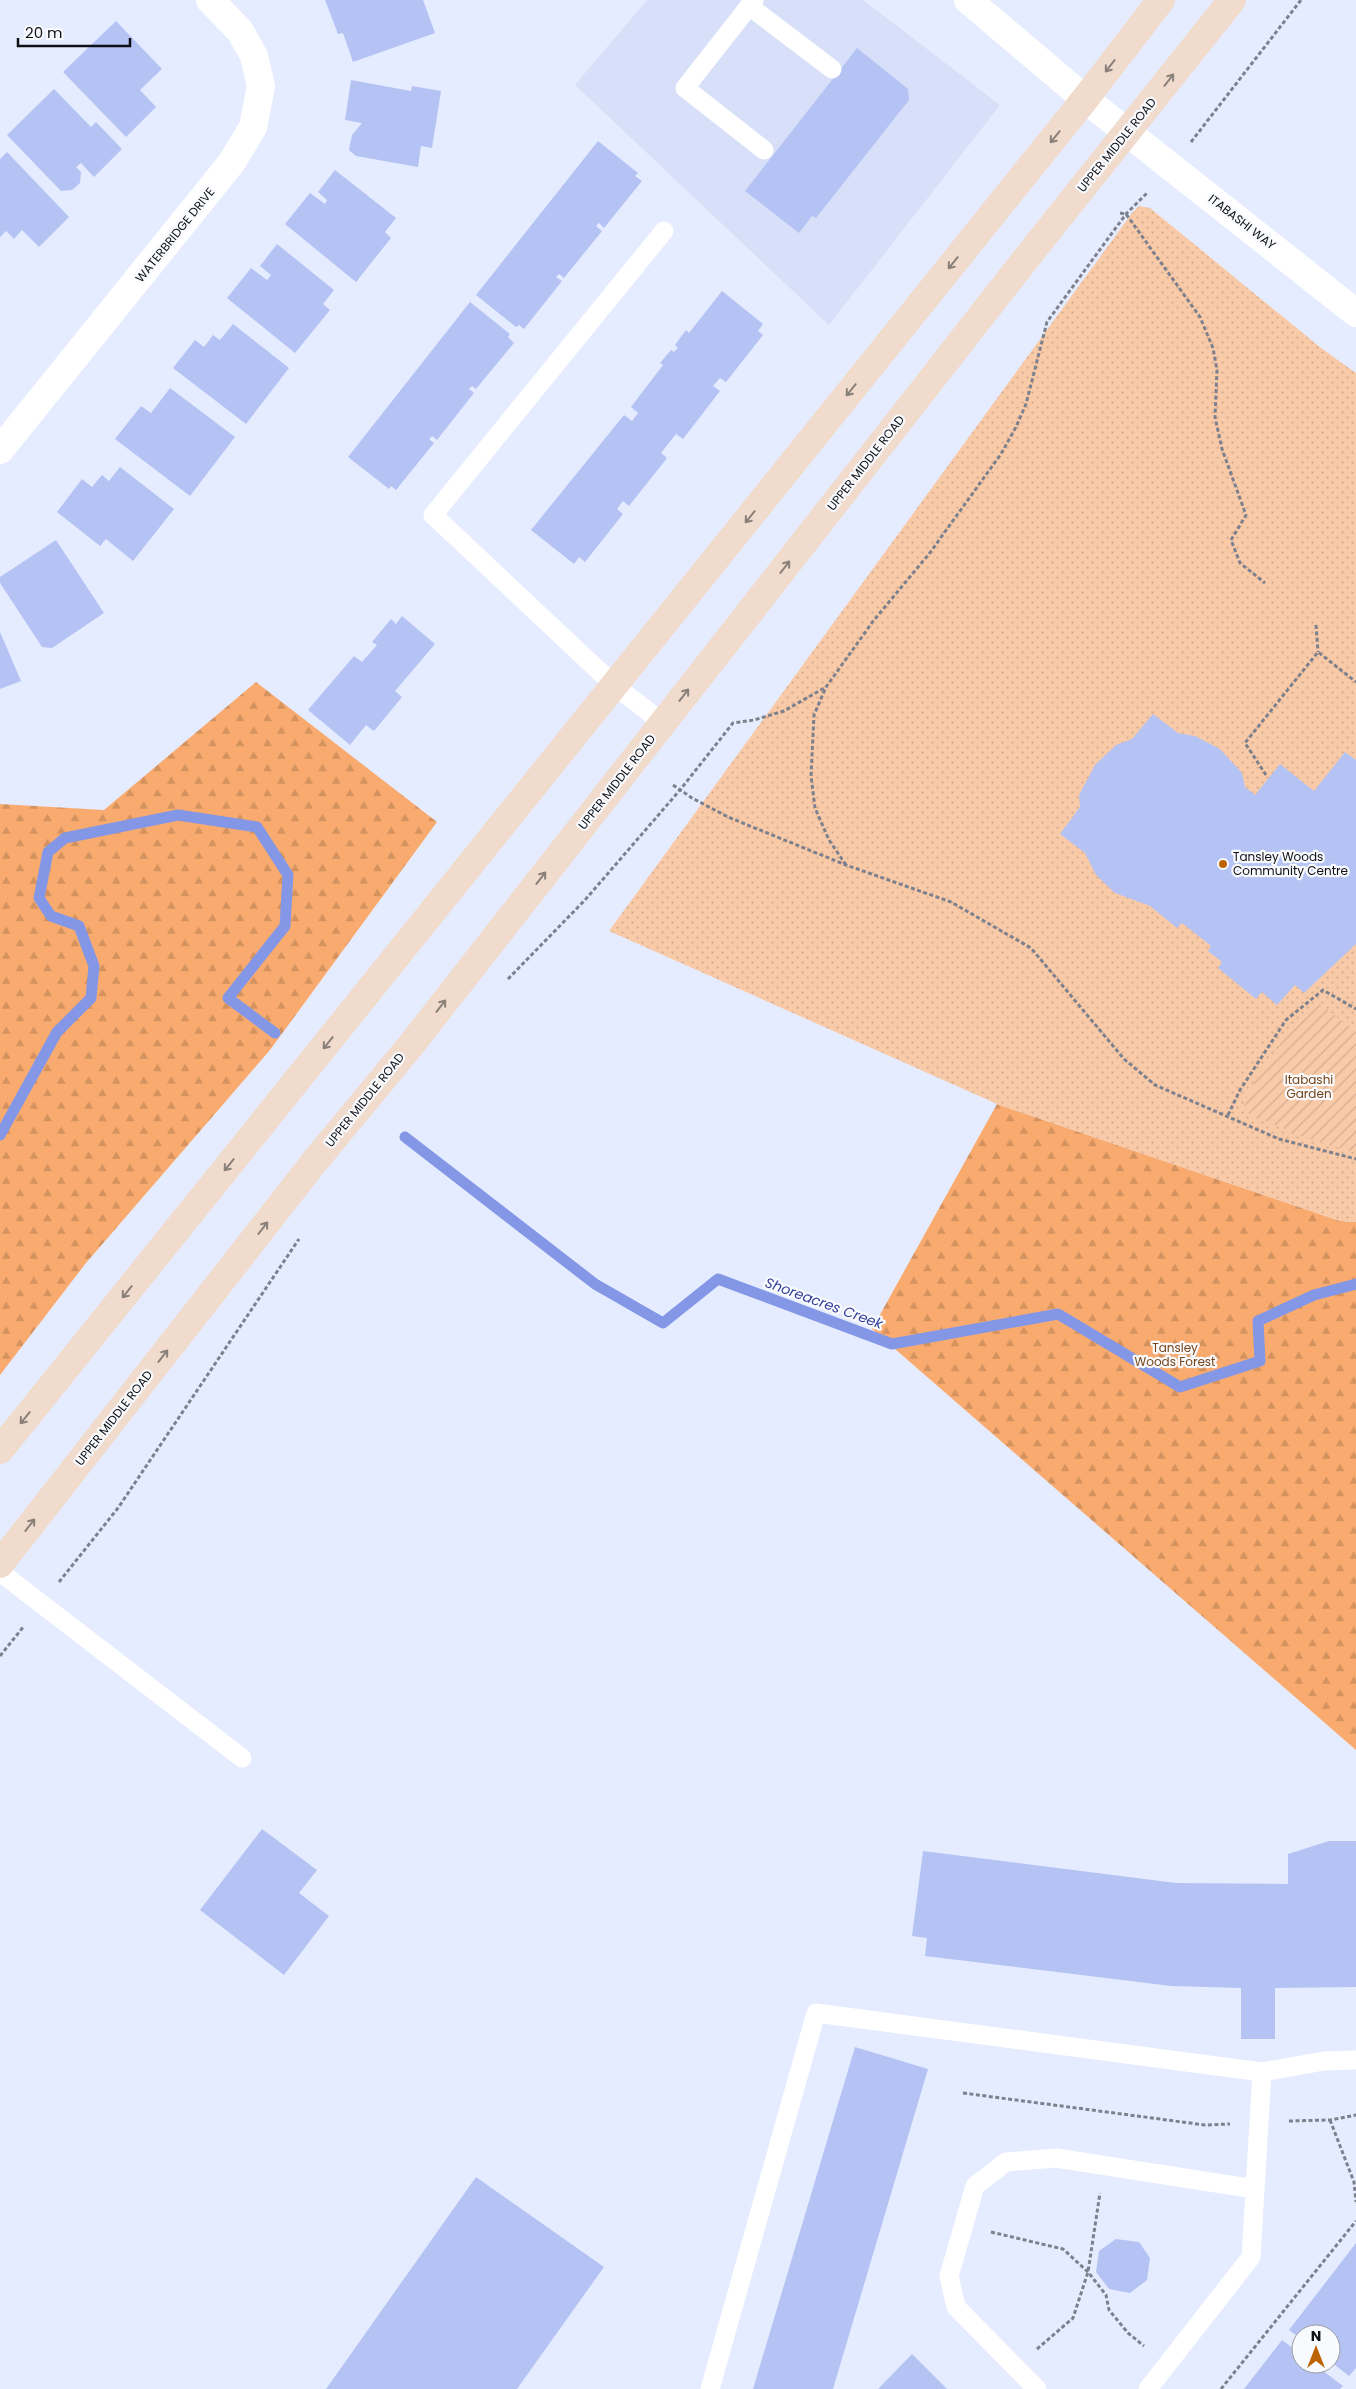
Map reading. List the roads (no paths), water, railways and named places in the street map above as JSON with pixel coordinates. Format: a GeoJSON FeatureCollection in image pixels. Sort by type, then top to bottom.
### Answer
{"type":"FeatureCollection","features":[{"type":"Feature","properties":{"kind":"main road"},"geometry":{"type":"LineString","coordinates":[[0,1450],[260,1128],[1162,0]]}},
{"type":"Feature","properties":{"kind":"main road","name":"UPPER MIDDLE ROAD"},"geometry":{"type":"LineString","coordinates":[[0,1564],[316,1160],[411,1045],[1032,250],[1232,0]]}},
{"type":"Feature","properties":{"kind":"street","name":"WATERBRIDGE DRIVE"},"geometry":{"type":"LineString","coordinates":[[0,450],[232,162],[253,127],[260,86],[254,56],[240,31],[210,0]]}},
{"type":"Feature","properties":{"kind":"street","name":"ITABASHI WAY"},"geometry":{"type":"LineString","coordinates":[[968,0],[1085,98],[1356,313]]}},
{"type":"Feature","properties":{"kind":"lane"},"geometry":{"type":"LineString","coordinates":[[764,150],[685,88],[752,3],[832,69]]}},
{"type":"Feature","properties":{"kind":"lane"},"geometry":{"type":"LineString","coordinates":[[663,723],[614,685],[433,515],[664,231]]}},
{"type":"Feature","properties":{"kind":"lane"},"geometry":{"type":"LineString","coordinates":[[0,1572],[242,1758]]}},
{"type":"Feature","properties":{"kind":"lane"},"geometry":{"type":"LineString","coordinates":[[710,2389],[816,2012],[1262,2072],[1324,2060],[1356,2060]]}},
{"type":"Feature","properties":{"kind":"lane"},"geometry":{"type":"LineString","coordinates":[[1148,2389],[1251,2257],[1262,2072]]}},
{"type":"Feature","properties":{"kind":"lane"},"geometry":{"type":"LineString","coordinates":[[1037,2389],[956,2307],[949,2276],[975,2186],[1006,2162],[1056,2158],[1255,2189]]}},
{"type":"Feature","properties":{"kind":"waterway","name":"Shoreacres Creek"},"geometry":{"type":"LineString","coordinates":[[0,1135],[57,1032],[91,998],[94,966],[79,926],[51,916],[39,898],[48,852],[65,838],[178,815],[257,827],[288,875],[285,926],[228,998],[275,1033]]}},
{"type":"Feature","properties":{"kind":"waterway","name":"Shoreacres Creek"},"geometry":{"type":"LineString","coordinates":[[405,1137],[595,1284],[663,1323],[718,1279],[892,1344],[1058,1314],[1180,1387],[1260,1361],[1258,1321],[1314,1295],[1356,1284]]}},
{"type":"Feature","properties":{"kind":"place","name":"Tansley Woods Community Centre"},"geometry":{"type":"Point","coordinates":[1223,864]}},
{"type":"Feature","properties":{"kind":"park label","name":"Itabashi Garden"},"geometry":{"type":"Point","coordinates":[1309,1087]}},
{"type":"Feature","properties":{"kind":"park label","name":"Tansley Woods Forest"},"geometry":{"type":"Point","coordinates":[1175,1355]}}]}
